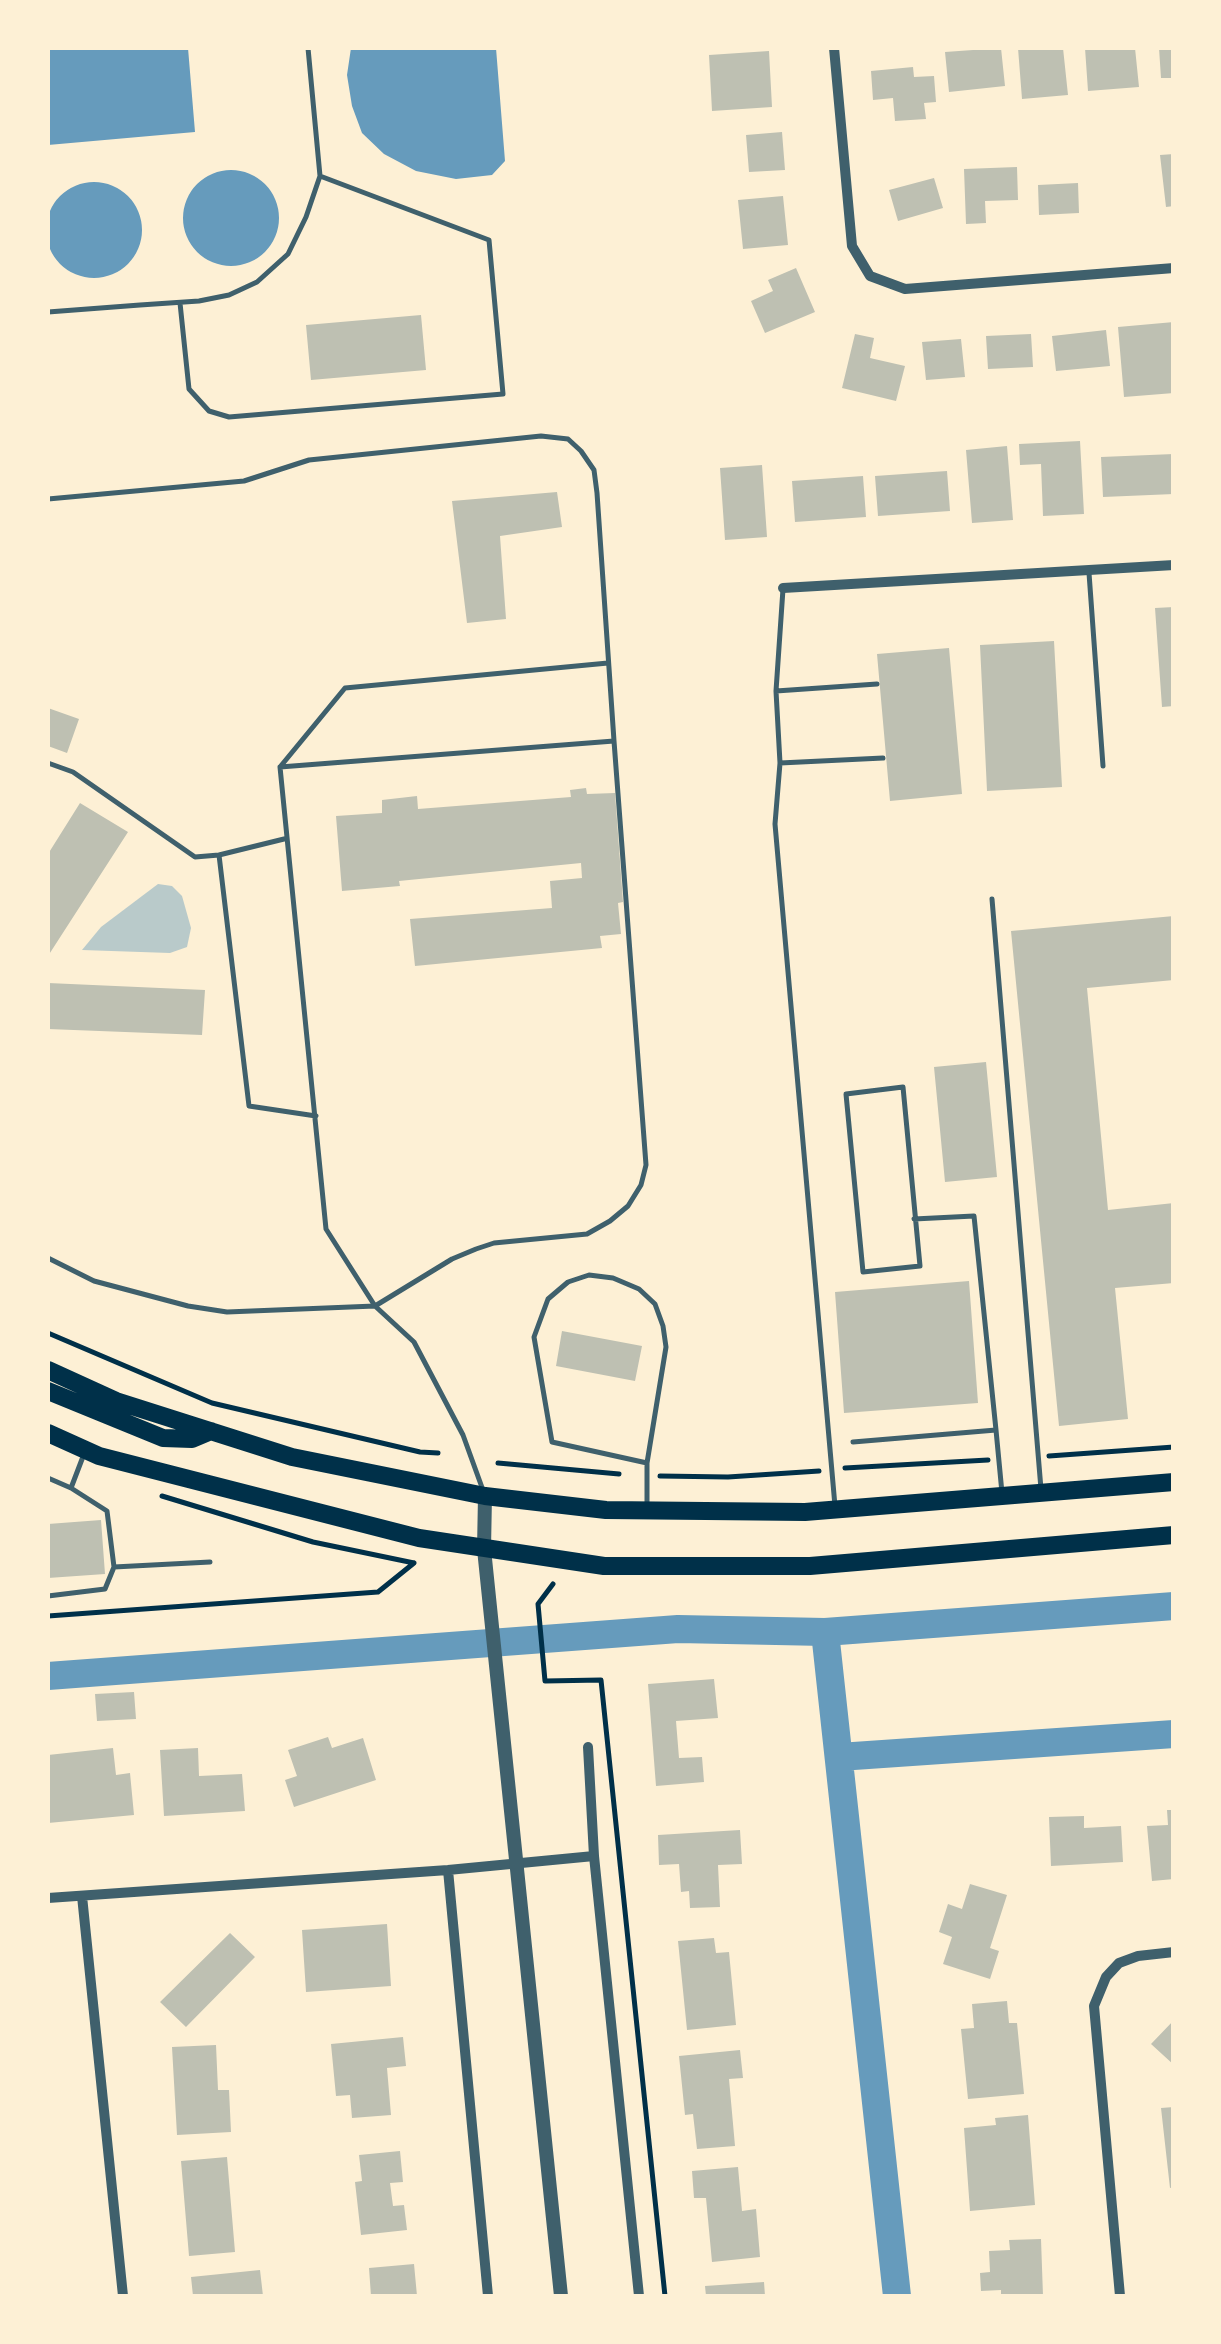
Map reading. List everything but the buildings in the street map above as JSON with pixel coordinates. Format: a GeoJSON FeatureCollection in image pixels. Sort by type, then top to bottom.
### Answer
{"type":"FeatureCollection","features":[{"type":"Feature","properties":{"kind":"highway"},"geometry":{"type":"LineString","coordinates":[[48,1370],[116,1400],[292,1457],[485,1496],[606,1510],[835,1510],[1174,1482]]}},
{"type":"Feature","properties":{"kind":"highway"},"geometry":{"type":"LineString","coordinates":[[48,1391],[162,1438],[192,1439],[211,1431]]}},
{"type":"Feature","properties":{"kind":"highway"},"geometry":{"type":"LineString","coordinates":[[48,1433],[85,1450],[420,1538],[604,1566],[810,1566],[1174,1535]]}},
{"type":"Feature","properties":{"kind":"street"},"geometry":{"type":"LineString","coordinates":[[834,48],[852,246],[870,276],[905,289],[1174,268]]}},
{"type":"Feature","properties":{"kind":"street"},"geometry":{"type":"LineString","coordinates":[[783,588],[1174,564]]}},
{"type":"Feature","properties":{"kind":"street"},"geometry":{"type":"LineString","coordinates":[[485,1496],[484,1549],[561,2296]]}},
{"type":"Feature","properties":{"kind":"street"},"geometry":{"type":"LineString","coordinates":[[588,1747],[594,1856],[639,2296]]}},
{"type":"Feature","properties":{"kind":"street"},"geometry":{"type":"LineString","coordinates":[[48,1898],[594,1856]]}},
{"type":"Feature","properties":{"kind":"street"},"geometry":{"type":"LineString","coordinates":[[448,1870],[488,2296]]}},
{"type":"Feature","properties":{"kind":"street"},"geometry":{"type":"LineString","coordinates":[[82,1896],[123,2296]]}},
{"type":"Feature","properties":{"kind":"street"},"geometry":{"type":"LineString","coordinates":[[1120,2296],[1094,2006],[1106,1977],[1127,1959],[1174,1952]]}},
{"type":"Feature","properties":{"kind":"lane"},"geometry":{"type":"LineString","coordinates":[[48,312],[180,303],[229,295],[257,282],[288,254],[320,176],[308,48]]}},
{"type":"Feature","properties":{"kind":"lane"},"geometry":{"type":"LineString","coordinates":[[180,303],[189,389],[210,411],[229,417],[503,394],[489,240],[320,176]]}},
{"type":"Feature","properties":{"kind":"lane"},"geometry":{"type":"LineString","coordinates":[[48,499],[244,481],[308,460],[541,436],[568,440],[581,451],[594,470],[646,1164],[641,1185],[628,1206],[610,1222],[587,1234],[494,1242],[452,1259],[374,1306],[227,1312],[94,1282],[48,1258]]}},
{"type":"Feature","properties":{"kind":"lane"},"geometry":{"type":"LineString","coordinates":[[1089,570],[1103,766]]}},
{"type":"Feature","properties":{"kind":"lane"},"geometry":{"type":"LineString","coordinates":[[783,588],[776,691],[780,764],[775,824],[835,1510]]}},
{"type":"Feature","properties":{"kind":"lane"},"geometry":{"type":"LineString","coordinates":[[485,1496],[462,1434],[414,1342],[374,1306],[326,1229],[280,768],[345,688],[608,663]]}},
{"type":"Feature","properties":{"kind":"lane"},"geometry":{"type":"LineString","coordinates":[[776,691],[876,684]]}},
{"type":"Feature","properties":{"kind":"lane"},"geometry":{"type":"LineString","coordinates":[[280,768],[614,741]]}},
{"type":"Feature","properties":{"kind":"lane"},"geometry":{"type":"LineString","coordinates":[[780,764],[883,758]]}},
{"type":"Feature","properties":{"kind":"lane"},"geometry":{"type":"LineString","coordinates":[[48,763],[73,772],[195,857],[219,856],[285,838]]}},
{"type":"Feature","properties":{"kind":"lane"},"geometry":{"type":"LineString","coordinates":[[219,856],[249,1106],[316,1116]]}},
{"type":"Feature","properties":{"kind":"lane"},"geometry":{"type":"LineString","coordinates":[[992,900],[1041,1492]]}},
{"type":"Feature","properties":{"kind":"lane"},"geometry":{"type":"LineString","coordinates":[[902,1087],[914,1219],[920,1266],[863,1272],[846,1094],[902,1087]]}},
{"type":"Feature","properties":{"kind":"lane"},"geometry":{"type":"LineString","coordinates":[[914,1219],[974,1216],[1002,1496]]}},
{"type":"Feature","properties":{"kind":"lane"},"geometry":{"type":"LineString","coordinates":[[647,1463],[552,1442],[534,1337],[548,1299],[568,1282],[589,1275],[613,1278],[640,1289],[655,1304],[663,1326],[666,1348],[647,1463],[647,1510]]}},
{"type":"Feature","properties":{"kind":"lane"},"geometry":{"type":"LineString","coordinates":[[853,1442],[996,1430]]}},
{"type":"Feature","properties":{"kind":"lane"},"geometry":{"type":"LineString","coordinates":[[71,1488],[85,1450]]}},
{"type":"Feature","properties":{"kind":"lane"},"geometry":{"type":"LineString","coordinates":[[48,1478],[107,1511],[114,1568],[105,1589],[48,1596]]}},
{"type":"Feature","properties":{"kind":"lane"},"geometry":{"type":"LineString","coordinates":[[114,1568],[210,1562]]}},
{"type":"Feature","properties":{"kind":"path"},"geometry":{"type":"LineString","coordinates":[[48,1333],[212,1404],[420,1452],[438,1452]]}},
{"type":"Feature","properties":{"kind":"path"},"geometry":{"type":"LineString","coordinates":[[48,1616],[378,1592],[414,1563],[276,1532],[149,1492]]}},
{"type":"Feature","properties":{"kind":"path"},"geometry":{"type":"LineString","coordinates":[[553,1584],[538,1604],[544,1674],[549,1682],[601,1680],[665,2296]]}},
{"type":"Feature","properties":{"kind":"shaded area"},"geometry":{"type":"Polygon","coordinates":[[[158,884],[172,886],[182,896],[191,928],[187,947],[170,953],[82,950],[101,927],[158,884]]]}},
{"type":"Feature","properties":{"kind":"water"},"geometry":{"type":"Polygon","coordinates":[[[48,48],[188,48],[195,132],[48,145],[48,48]]]}},
{"type":"Feature","properties":{"kind":"water"},"geometry":{"type":"Polygon","coordinates":[[[351,48],[496,48],[505,161],[492,175],[456,179],[416,171],[384,154],[362,133],[352,106],[347,75],[351,48]]]}},
{"type":"Feature","properties":{"kind":"water"},"geometry":{"type":"Polygon","coordinates":[[[231,170],[249,174],[265,184],[275,200],[279,218],[275,236],[265,252],[249,262],[231,266],[213,262],[197,252],[187,236],[183,218],[187,200],[197,184],[213,174],[231,170]]]}},
{"type":"Feature","properties":{"kind":"water"},"geometry":{"type":"Polygon","coordinates":[[[94,182],[112,186],[128,196],[138,212],[142,230],[138,248],[128,264],[112,274],[94,278],[76,274],[60,264],[50,248],[46,230],[50,212],[60,196],[76,186],[94,182]]]}},
{"type":"Feature","properties":{"kind":"waterway"},"geometry":{"type":"LineString","coordinates":[[48,1676],[678,1629],[825,1632],[1174,1606]]}},
{"type":"Feature","properties":{"kind":"waterway"},"geometry":{"type":"LineString","coordinates":[[825,1632],[897,2296]]}},
{"type":"Feature","properties":{"kind":"waterway"},"geometry":{"type":"LineString","coordinates":[[839,1757],[1174,1734]]}}]}
